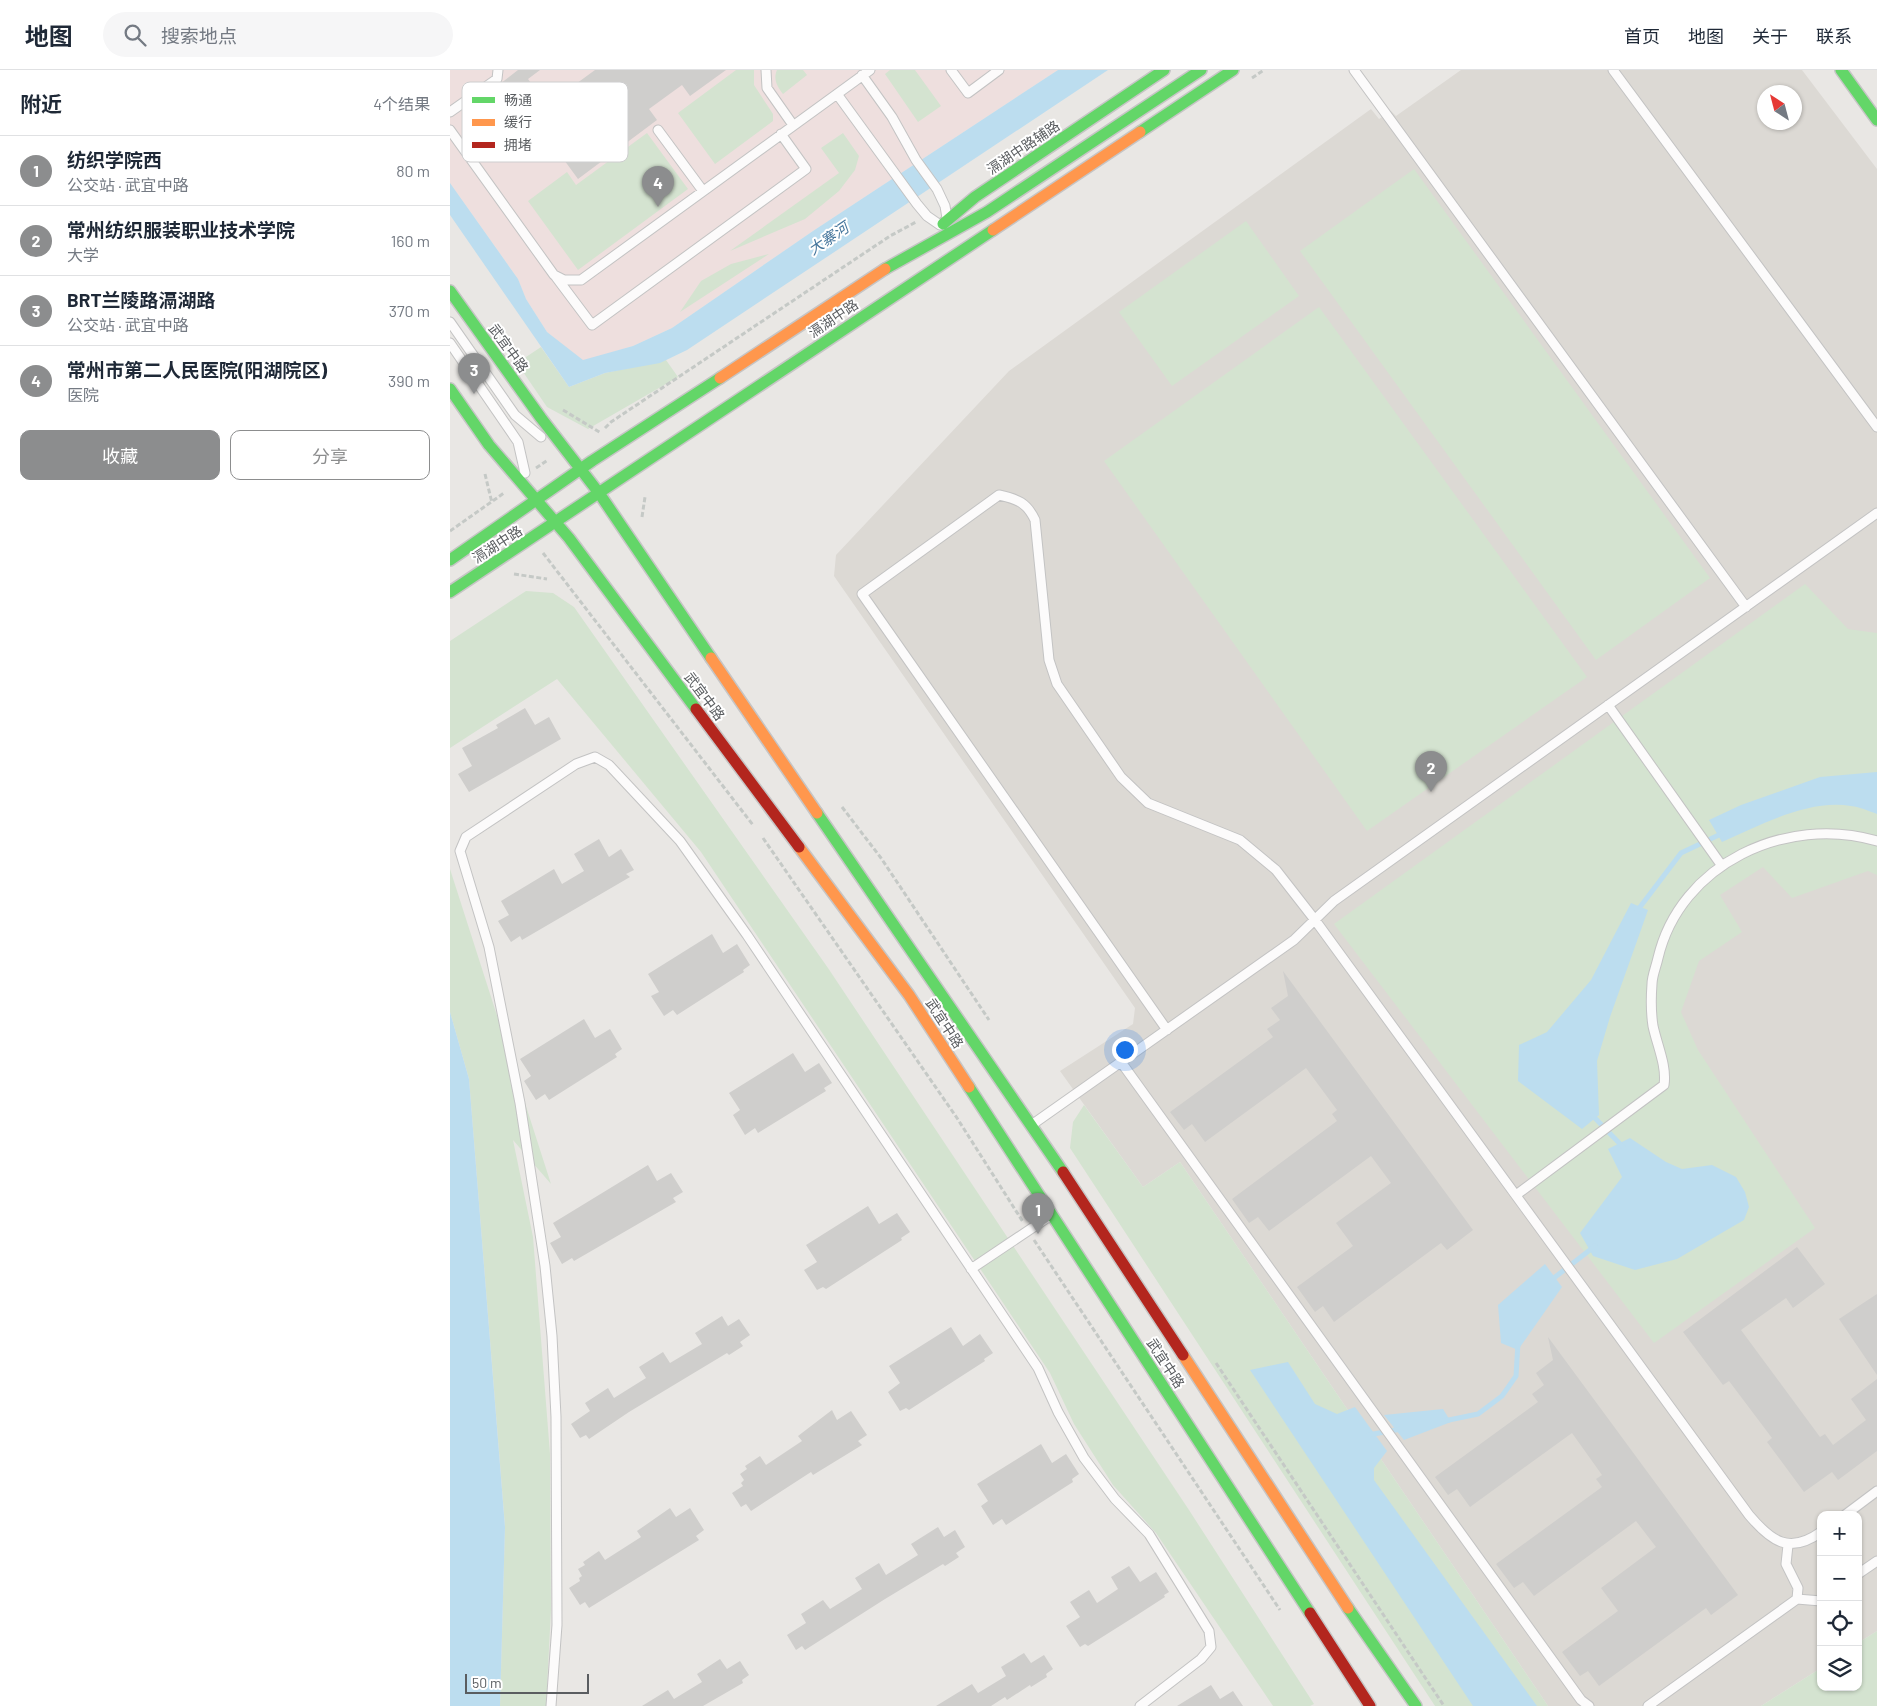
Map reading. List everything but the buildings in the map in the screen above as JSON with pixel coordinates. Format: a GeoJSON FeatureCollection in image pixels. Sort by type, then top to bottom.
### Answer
{"type":"FeatureCollection","features":[{"type":"Feature","properties":{"kind":"main road","name":"滆湖中路辅路"},"geometry":{"type":"LineString","coordinates":[[946,226],[975,197],[1164,70]]}},
{"type":"Feature","properties":{"kind":"main road","name":"滆湖中路"},"geometry":{"type":"LineString","coordinates":[[450,560],[580,469],[904,257],[946,226],[987,212],[1201,70]]}},
{"type":"Feature","properties":{"kind":"main road","name":"滆湖中路"},"geometry":{"type":"LineString","coordinates":[[450,592],[1233,70]]}},
{"type":"Feature","properties":{"kind":"main road"},"geometry":{"type":"LineString","coordinates":[[1841,70],[1877,120]]}},
{"type":"Feature","properties":{"kind":"main road","name":"武宜中路"},"geometry":{"type":"LineString","coordinates":[[450,292],[599,492],[623,530],[1032,1124],[1410,1704]]}},
{"type":"Feature","properties":{"kind":"main road","name":"武宜中路"},"geometry":{"type":"LineString","coordinates":[[450,389],[489,445],[522,478],[536,500],[556,523],[909,995],[1370,1706]]}},
{"type":"Feature","properties":{"kind":"lane"},"geometry":{"type":"LineString","coordinates":[[491,82],[497,78],[498,70]]}},
{"type":"Feature","properties":{"kind":"lane"},"geometry":{"type":"LineString","coordinates":[[766,70],[767,88],[793,125]]}},
{"type":"Feature","properties":{"kind":"lane"},"geometry":{"type":"LineString","coordinates":[[951,70],[968,93],[999,70]]}},
{"type":"Feature","properties":{"kind":"lane"},"geometry":{"type":"LineString","coordinates":[[1354,70],[1746,606]]}},
{"type":"Feature","properties":{"kind":"lane"},"geometry":{"type":"LineString","coordinates":[[1614,70],[1877,426]]}},
{"type":"Feature","properties":{"kind":"lane"},"geometry":{"type":"LineString","coordinates":[[554,275],[564,280],[581,280],[866,73],[916,160],[937,189],[944,206],[946,226]]}},
{"type":"Feature","properties":{"kind":"lane"},"geometry":{"type":"LineString","coordinates":[[837,94],[917,204],[927,216],[946,226]]}},
{"type":"Feature","properties":{"kind":"lane"},"geometry":{"type":"LineString","coordinates":[[450,112],[462,103]]}},
{"type":"Feature","properties":{"kind":"lane"},"geometry":{"type":"LineString","coordinates":[[450,130],[462,147]]}},
{"type":"Feature","properties":{"kind":"lane"},"geometry":{"type":"LineString","coordinates":[[658,130],[703,192]]}},
{"type":"Feature","properties":{"kind":"lane"},"geometry":{"type":"LineString","coordinates":[[473,162],[554,275],[592,324],[806,169],[781,134]]}},
{"type":"Feature","properties":{"kind":"lane"},"geometry":{"type":"LineString","coordinates":[[450,322],[515,415],[580,469]]}},
{"type":"Feature","properties":{"kind":"lane"},"geometry":{"type":"LineString","coordinates":[[450,343],[518,442],[522,478]]}},
{"type":"Feature","properties":{"kind":"lane"},"geometry":{"type":"LineString","coordinates":[[1167,1030],[862,594],[999,496],[1017,498],[1029,507],[1035,520],[1049,660],[1057,684],[1121,777],[1148,803],[1240,840],[1276,870],[1315,920],[1766,1535],[1788,1545],[1810,1539],[1817,1535]]}},
{"type":"Feature","properties":{"kind":"lane"},"geometry":{"type":"LineString","coordinates":[[1032,1124],[1294,940],[1334,901],[1877,513]]}},
{"type":"Feature","properties":{"kind":"lane"},"geometry":{"type":"LineString","coordinates":[[1608,706],[1722,866]]}},
{"type":"Feature","properties":{"kind":"lane"},"geometry":{"type":"LineString","coordinates":[[551,1706],[558,1625],[556,1417],[552,1336],[545,1266],[520,1103],[489,947],[460,851],[466,837],[576,764],[594,757],[609,765],[680,840],[843,1075],[1038,1368],[1058,1412],[1084,1458],[1115,1499],[1149,1534],[1209,1631],[1211,1647],[1201,1659],[1140,1706]]}},
{"type":"Feature","properties":{"kind":"lane"},"geometry":{"type":"LineString","coordinates":[[1516,1196],[1664,1085],[1666,1074],[1652,1024],[1652,983],[1663,936],[1682,904],[1712,873],[1733,858],[1769,842],[1815,834],[1877,842]]}},
{"type":"Feature","properties":{"kind":"lane"},"geometry":{"type":"LineString","coordinates":[[1121,1062],[1581,1700],[1589,1706]]}},
{"type":"Feature","properties":{"kind":"lane"},"geometry":{"type":"LineString","coordinates":[[971,1269],[1052,1215]]}},
{"type":"Feature","properties":{"kind":"lane"},"geometry":{"type":"LineString","coordinates":[[1850,1511],[1877,1491]]}},
{"type":"Feature","properties":{"kind":"lane"},"geometry":{"type":"LineString","coordinates":[[1788,1545],[1786,1564],[1798,1588],[1797,1599]]}},
{"type":"Feature","properties":{"kind":"lane"},"geometry":{"type":"LineString","coordinates":[[1862,1571],[1877,1561]]}},
{"type":"Feature","properties":{"kind":"lane"},"geometry":{"type":"LineString","coordinates":[[1648,1706],[1797,1599],[1817,1601]]}},
{"type":"Feature","properties":{"kind":"path"},"geometry":{"type":"LineString","coordinates":[[593,436],[601,433],[611,422],[627,411],[890,236],[927,216]]}},
{"type":"Feature","properties":{"kind":"path"},"geometry":{"type":"LineString","coordinates":[[562,409],[601,433]]}},
{"type":"Feature","properties":{"kind":"path"},"geometry":{"type":"LineString","coordinates":[[450,531],[492,503],[522,478],[560,452]]}},
{"type":"Feature","properties":{"kind":"path"},"geometry":{"type":"LineString","coordinates":[[484,471],[492,503]]}},
{"type":"Feature","properties":{"kind":"path"},"geometry":{"type":"LineString","coordinates":[[642,517],[645,497]]}},
{"type":"Feature","properties":{"kind":"path"},"geometry":{"type":"LineString","coordinates":[[544,554],[754,826]]}},
{"type":"Feature","properties":{"kind":"path"},"geometry":{"type":"LineString","coordinates":[[513,574],[547,579]]}},
{"type":"Feature","properties":{"kind":"path"},"geometry":{"type":"LineString","coordinates":[[760,834],[957,1118],[1028,1230],[1281,1612]]}},
{"type":"Feature","properties":{"kind":"shaded area"},"geometry":{"type":"Polygon","coordinates":[[[450,70],[1058,70],[813,231],[672,328],[633,346],[583,361],[547,332],[526,299],[518,279],[450,183],[450,70]]]}},
{"type":"Feature","properties":{"kind":"shaded area"},"geometry":{"type":"Polygon","coordinates":[[[1461,70],[1802,70],[1877,169],[1877,1631],[1862,1640],[1862,1511],[1817,1511],[1817,1671],[1761,1706],[1548,1706],[1180,1162],[1143,1187],[1060,1071],[1133,1024],[1135,1008],[834,576],[836,555],[1009,371],[1371,109],[1379,119],[1391,111],[1396,116],[1461,70]]]}},
{"type":"Feature","properties":{"kind":"green space"},"geometry":{"type":"Polygon","coordinates":[[[736,70],[754,70],[754,85],[773,114],[773,121],[715,164],[678,113],[736,70]]]}},
{"type":"Feature","properties":{"kind":"green space"},"geometry":{"type":"Polygon","coordinates":[[[777,70],[803,70],[807,75],[783,94],[776,82],[777,70]]]}},
{"type":"Feature","properties":{"kind":"green space"},"geometry":{"type":"Polygon","coordinates":[[[890,70],[915,70],[941,106],[918,122],[885,74],[890,70]]]}},
{"type":"Feature","properties":{"kind":"green space"},"geometry":{"type":"Polygon","coordinates":[[[647,133],[688,189],[578,270],[528,201],[567,172],[576,185],[607,162],[628,162],[628,147],[647,133]]]}},
{"type":"Feature","properties":{"kind":"green space"},"geometry":{"type":"Polygon","coordinates":[[[843,133],[859,156],[855,170],[839,191],[805,219],[730,251],[839,173],[821,148],[843,133]]]}},
{"type":"Feature","properties":{"kind":"green space"},"geometry":{"type":"Polygon","coordinates":[[[1414,169],[1710,578],[1596,660],[1300,251],[1414,169]]]}},
{"type":"Feature","properties":{"kind":"green space"},"geometry":{"type":"Polygon","coordinates":[[[1246,221],[1299,296],[1172,386],[1119,312],[1246,221]]]}},
{"type":"Feature","properties":{"kind":"green space"},"geometry":{"type":"Polygon","coordinates":[[[769,254],[680,312],[701,281],[731,264],[769,254]]]}},
{"type":"Feature","properties":{"kind":"green space"},"geometry":{"type":"Polygon","coordinates":[[[1319,307],[1587,677],[1367,831],[1104,461],[1319,307]]]}},
{"type":"Feature","properties":{"kind":"green space"},"geometry":{"type":"Polygon","coordinates":[[[541,347],[569,387],[605,373],[666,360],[678,377],[588,429],[547,407],[517,363],[541,347]]]}},
{"type":"Feature","properties":{"kind":"green space"},"geometry":{"type":"Polygon","coordinates":[[[1805,584],[1848,629],[1877,633],[1877,875],[1868,871],[1792,898],[1763,867],[1720,895],[1742,932],[1699,961],[1681,1012],[1698,1050],[1815,1228],[1654,1343],[1334,924],[1805,584]]]}},
{"type":"Feature","properties":{"kind":"green space"},"geometry":{"type":"Polygon","coordinates":[[[526,591],[553,593],[574,607],[828,968],[1189,1510],[1314,1704],[1310,1706],[1273,1706],[1156,1533],[1113,1485],[1074,1424],[1050,1373],[701,852],[557,679],[450,748],[450,641],[526,591]]]}},
{"type":"Feature","properties":{"kind":"green space"},"geometry":{"type":"Polygon","coordinates":[[[450,869],[551,1184],[513,1140],[533,1237],[550,1454],[551,1610],[546,1706],[500,1706],[505,1526],[469,1079],[450,1012],[450,869]]]}},
{"type":"Feature","properties":{"kind":"green space"},"geometry":{"type":"Polygon","coordinates":[[[1084,1105],[1143,1187],[1180,1162],[1548,1706],[1435,1706],[1070,1148],[1073,1122],[1084,1105]]]}},
{"type":"Feature","properties":{"kind":"green space"},"geometry":{"type":"Polygon","coordinates":[[[1877,1631],[1877,1706],[1761,1706],[1817,1671],[1817,1691],[1862,1691],[1862,1640],[1877,1631]]]}},
{"type":"Feature","properties":{"kind":"water","name":"大寨河"},"geometry":{"type":"Polygon","coordinates":[[[1058,70],[1108,70],[687,350],[660,363],[605,373],[569,387],[450,215],[450,183],[518,279],[526,299],[547,332],[583,360],[633,346],[672,328],[813,231],[1058,70]]]}},
{"type":"Feature","properties":{"kind":"water"},"geometry":{"type":"Polygon","coordinates":[[[1877,772],[1877,814],[1851,806],[1818,806],[1769,821],[1722,842],[1709,820],[1741,805],[1820,777],[1877,772]]]}},
{"type":"Feature","properties":{"kind":"water"},"geometry":{"type":"Polygon","coordinates":[[[1631,903],[1648,910],[1610,1017],[1597,1061],[1599,1115],[1582,1129],[1518,1081],[1519,1045],[1547,1032],[1591,980],[1631,903]]]}},
{"type":"Feature","properties":{"kind":"water"},"geometry":{"type":"Polygon","coordinates":[[[450,1012],[469,1079],[505,1527],[500,1706],[450,1706],[450,1012]]]}},
{"type":"Feature","properties":{"kind":"water"},"geometry":{"type":"Polygon","coordinates":[[[1630,1138],[1666,1162],[1682,1169],[1712,1165],[1736,1177],[1745,1192],[1749,1207],[1744,1220],[1677,1259],[1635,1270],[1593,1256],[1580,1233],[1622,1177],[1608,1149],[1630,1138]]]}},
{"type":"Feature","properties":{"kind":"water"},"geometry":{"type":"Polygon","coordinates":[[[1545,1264],[1562,1287],[1518,1350],[1501,1343],[1498,1305],[1545,1264]]]}},
{"type":"Feature","properties":{"kind":"water"},"geometry":{"type":"Polygon","coordinates":[[[1288,1362],[1315,1404],[1337,1414],[1355,1407],[1387,1451],[1374,1468],[1374,1480],[1537,1706],[1473,1706],[1250,1370],[1288,1362]]]}},
{"type":"Feature","properties":{"kind":"water"},"geometry":{"type":"Polygon","coordinates":[[[1443,1409],[1451,1422],[1404,1440],[1384,1415],[1443,1409]]]}},
{"type":"Feature","properties":{"kind":"waterway"},"geometry":{"type":"LineString","coordinates":[[1637,911],[1681,853],[1723,833]]}},
{"type":"Feature","properties":{"kind":"waterway"},"geometry":{"type":"LineString","coordinates":[[1592,1115],[1624,1148]]}},
{"type":"Feature","properties":{"kind":"waterway"},"geometry":{"type":"LineString","coordinates":[[1550,1281],[1595,1246]]}},
{"type":"Feature","properties":{"kind":"waterway"},"geometry":{"type":"LineString","coordinates":[[1444,1421],[1478,1414],[1502,1396],[1516,1376],[1518,1343]]}},
{"type":"Feature","properties":{"kind":"waterway"},"geometry":{"type":"LineString","coordinates":[[1368,1435],[1401,1429]]}},
{"type":"Feature","properties":{"kind":"traffic: fast"},"geometry":{"type":"LineString","coordinates":[[943,224],[975,197],[1164,70]]}},
{"type":"Feature","properties":{"kind":"traffic: fast"},"geometry":{"type":"LineString","coordinates":[[885,269],[987,212],[1201,70]]}},
{"type":"Feature","properties":{"kind":"traffic: fast"},"geometry":{"type":"LineString","coordinates":[[1140,132],[1233,70]]}},
{"type":"Feature","properties":{"kind":"traffic: fast"},"geometry":{"type":"LineString","coordinates":[[1841,70],[1877,120]]}},
{"type":"Feature","properties":{"kind":"traffic: fast"},"geometry":{"type":"LineString","coordinates":[[450,592],[993,230]]}},
{"type":"Feature","properties":{"kind":"traffic: fast"},"geometry":{"type":"LineString","coordinates":[[450,291],[541,418],[599,493],[711,658]]}},
{"type":"Feature","properties":{"kind":"traffic: fast"},"geometry":{"type":"LineString","coordinates":[[450,560],[592,461],[720,378]]}},
{"type":"Feature","properties":{"kind":"traffic: fast"},"geometry":{"type":"LineString","coordinates":[[450,389],[489,445],[569,538],[696,709]]}},
{"type":"Feature","properties":{"kind":"traffic: fast"},"geometry":{"type":"LineString","coordinates":[[817,813],[1063,1172]]}},
{"type":"Feature","properties":{"kind":"traffic: fast"},"geometry":{"type":"LineString","coordinates":[[969,1087],[1310,1613]]}},
{"type":"Feature","properties":{"kind":"traffic: fast"},"geometry":{"type":"LineString","coordinates":[[1348,1608],[1416,1706]]}},
{"type":"Feature","properties":{"kind":"traffic: slow"},"geometry":{"type":"LineString","coordinates":[[993,230],[1140,132]]}},
{"type":"Feature","properties":{"kind":"traffic: slow"},"geometry":{"type":"LineString","coordinates":[[720,378],[885,269]]}},
{"type":"Feature","properties":{"kind":"traffic: slow"},"geometry":{"type":"LineString","coordinates":[[711,658],[817,813]]}},
{"type":"Feature","properties":{"kind":"traffic: slow"},"geometry":{"type":"LineString","coordinates":[[799,847],[909,995],[969,1087]]}},
{"type":"Feature","properties":{"kind":"traffic: slow"},"geometry":{"type":"LineString","coordinates":[[1183,1355],[1348,1608]]}},
{"type":"Feature","properties":{"kind":"traffic: jam"},"geometry":{"type":"LineString","coordinates":[[696,709],[799,847]]}},
{"type":"Feature","properties":{"kind":"traffic: jam"},"geometry":{"type":"LineString","coordinates":[[1063,1172],[1183,1355]]}},
{"type":"Feature","properties":{"kind":"traffic: jam"},"geometry":{"type":"LineString","coordinates":[[1310,1613],[1370,1706]]}},
{"type":"Feature","properties":{"kind":"place","name":"常州市第二人民医院(阳湖院区)"},"geometry":{"type":"Point","coordinates":[658,207]}},
{"type":"Feature","properties":{"kind":"place","name":"BRT兰陵路滆湖路"},"geometry":{"type":"Point","coordinates":[474,394]}},
{"type":"Feature","properties":{"kind":"place","name":"常州纺织服装职业技术学院"},"geometry":{"type":"Point","coordinates":[1431,792]}},
{"type":"Feature","properties":{"kind":"place","name":"纺织学院西"},"geometry":{"type":"Point","coordinates":[1038,1234]}}]}
